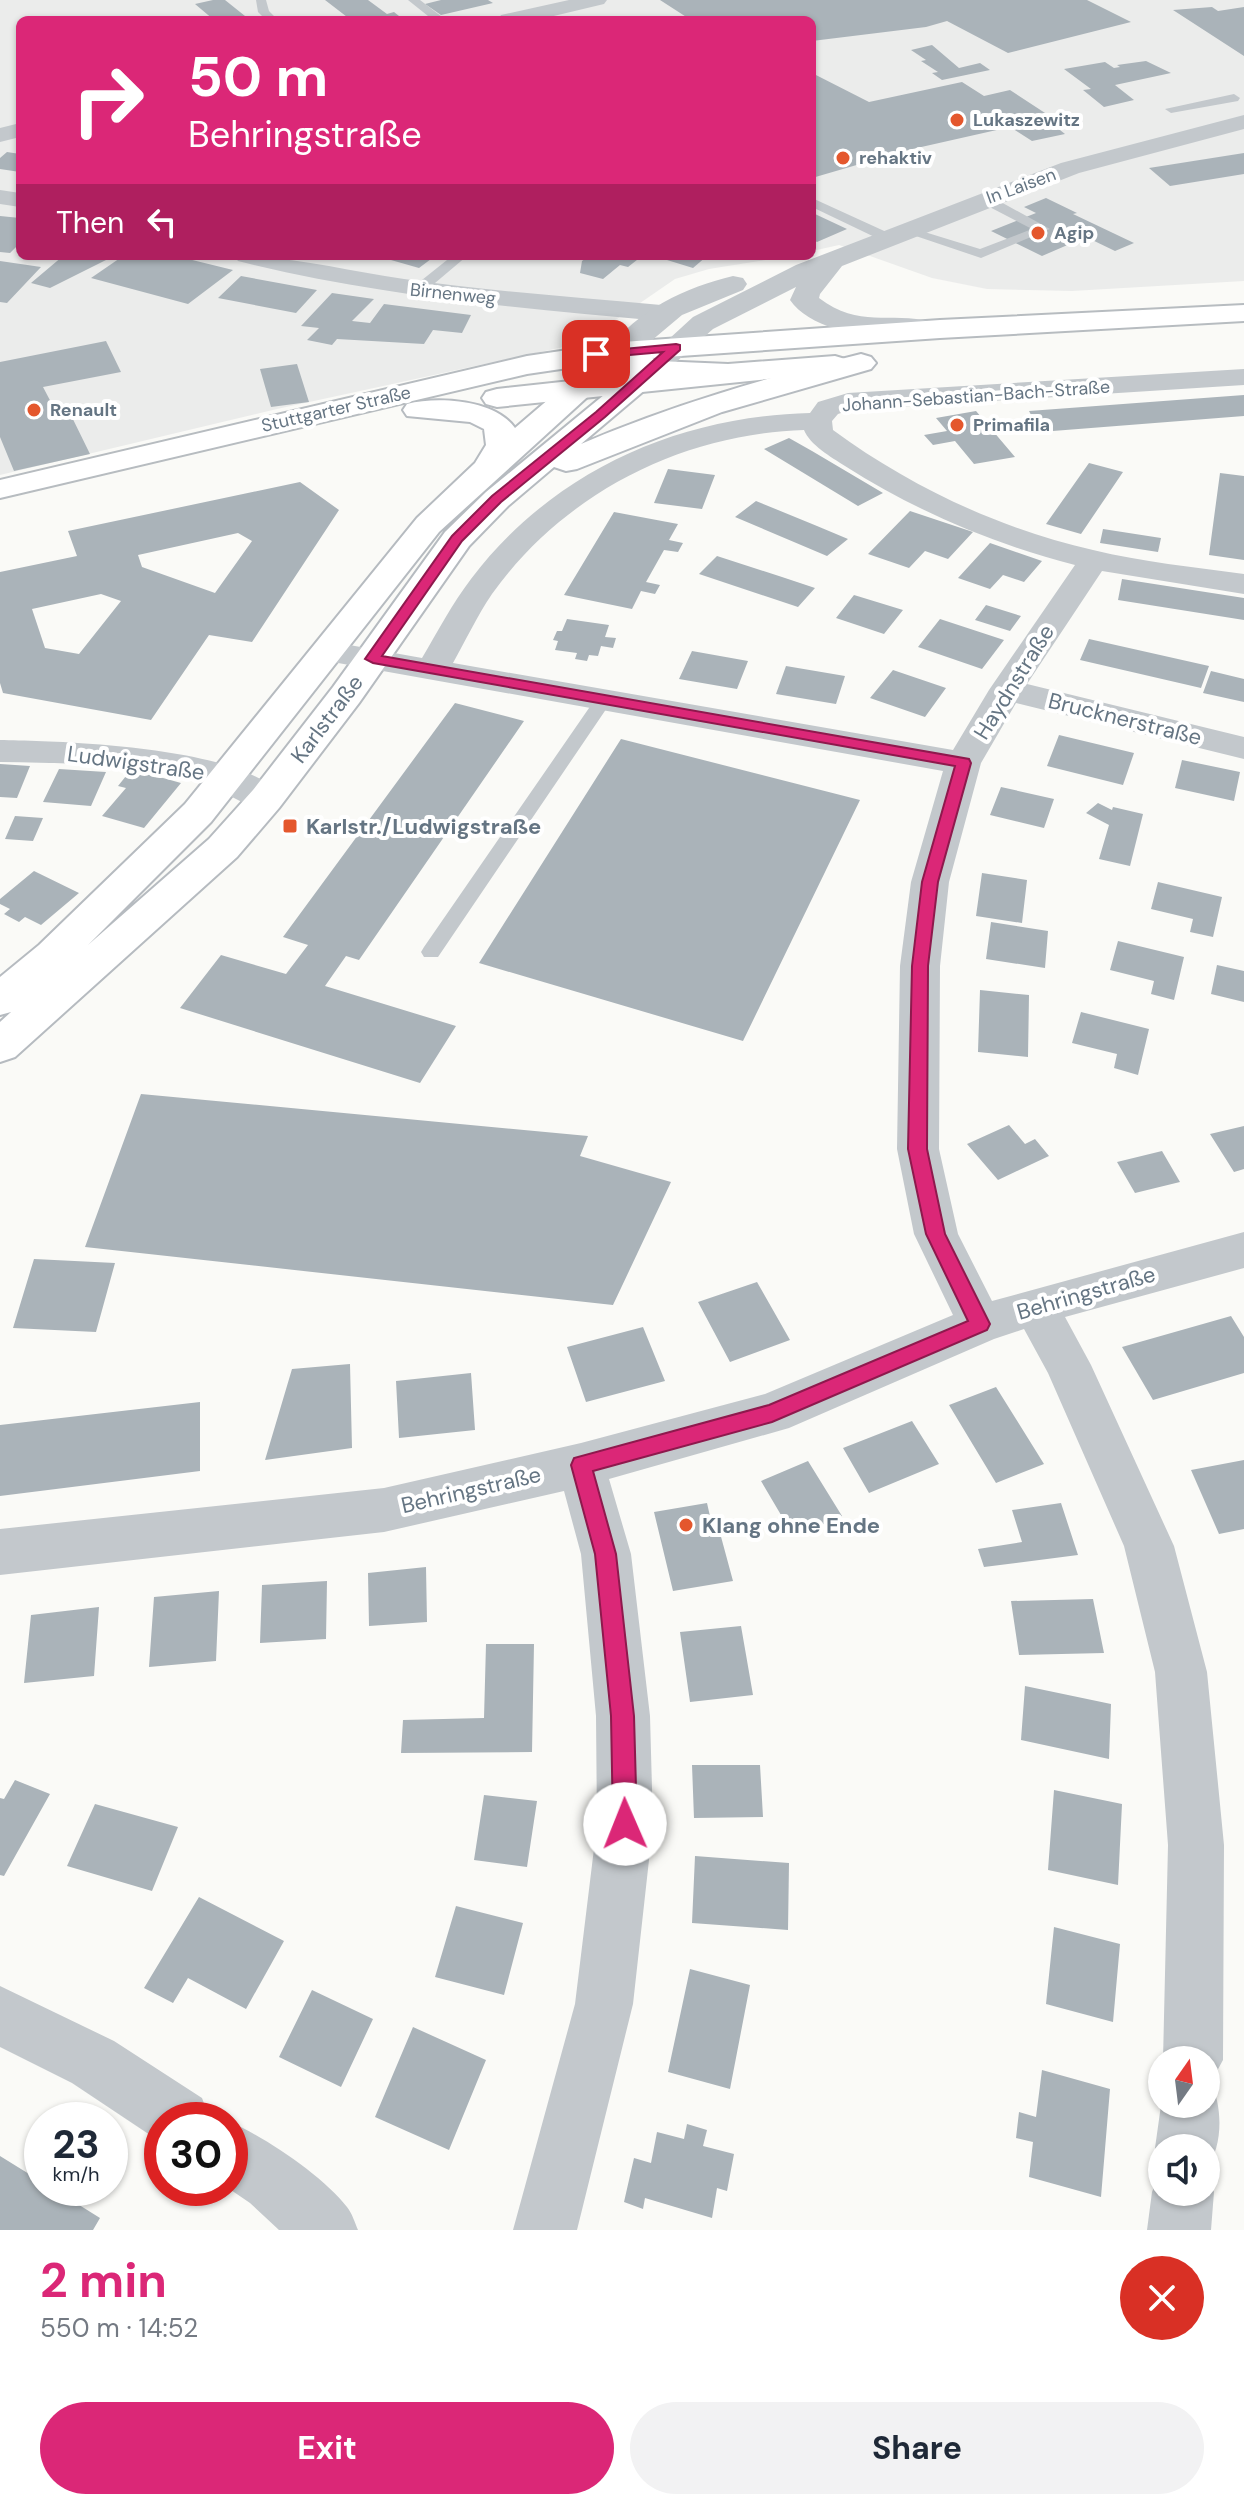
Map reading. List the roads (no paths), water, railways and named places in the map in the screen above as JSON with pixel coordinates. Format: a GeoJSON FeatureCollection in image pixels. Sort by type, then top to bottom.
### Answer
{"type":"FeatureCollection","features":[{"type":"Feature","properties":{"kind":"main road"},"geometry":{"type":"LineString","coordinates":[[613,359],[676,347],[1236,310]]}},
{"type":"Feature","properties":{"kind":"main road"},"geometry":{"type":"LineString","coordinates":[[1004,353],[1244,336]]}},
{"type":"Feature","properties":{"kind":"main road","name":"Stuttgarter Straße"},"geometry":{"type":"LineString","coordinates":[[0,489],[296,418],[571,358],[613,359]]}},
{"type":"Feature","properties":{"kind":"main road"},"geometry":{"type":"LineString","coordinates":[[613,359],[644,376]]}},
{"type":"Feature","properties":{"kind":"main road","name":"Karlstraße"},"geometry":{"type":"LineString","coordinates":[[0,1000],[53,955],[170,841],[226,778],[428,525],[613,359]]}},
{"type":"Feature","properties":{"kind":"main road"},"geometry":{"type":"LineString","coordinates":[[516,484],[632,433],[724,399],[861,363],[893,361]]}},
{"type":"Feature","properties":{"kind":"main road","name":"Stuttgarter Straße"},"geometry":{"type":"LineString","coordinates":[[0,504],[418,410],[524,394],[578,390],[644,376],[861,363]]}},
{"type":"Feature","properties":{"kind":"main road","name":"Karlstraße"},"geometry":{"type":"LineString","coordinates":[[0,1046],[192,877],[266,799],[373,659],[457,539],[516,484],[644,376]]}},
{"type":"Feature","properties":{"kind":"main road"},"geometry":{"type":"LineString","coordinates":[[418,410],[479,415],[496,423],[502,429],[503,438],[487,469]]}},
{"type":"Feature","properties":{"kind":"street"},"geometry":{"type":"LineString","coordinates":[[527,16],[597,0]]}},
{"type":"Feature","properties":{"kind":"street","name":"In Laisen"},"geometry":{"type":"LineString","coordinates":[[676,347],[703,323],[818,267],[985,199],[1070,168],[1244,122]]}},
{"type":"Feature","properties":{"kind":"street","name":"Birnenweg"},"geometry":{"type":"LineString","coordinates":[[263,260],[324,275],[417,291],[661,313]]}},
{"type":"Feature","properties":{"kind":"street"},"geometry":{"type":"LineString","coordinates":[[818,267],[823,274],[806,289],[804,300],[828,318],[868,327],[940,329]]}},
{"type":"Feature","properties":{"kind":"street","name":"In Laisen"},"geometry":{"type":"LineString","coordinates":[[613,359],[661,313],[696,295],[740,282],[818,267]]}},
{"type":"Feature","properties":{"kind":"street","name":"Karlstraße"},"geometry":{"type":"LineString","coordinates":[[644,376],[676,347]]}},
{"type":"Feature","properties":{"kind":"street","name":"Johann-Sebastian-Bach-Straße"},"geometry":{"type":"LineString","coordinates":[[432,669],[489,577],[560,504],[646,453],[715,429],[774,420],[818,421],[828,408],[848,402],[1244,377]]}},
{"type":"Feature","properties":{"kind":"street"},"geometry":{"type":"LineString","coordinates":[[818,421],[819,433],[836,447],[911,490],[990,528],[1094,560],[1244,584]]}},
{"type":"Feature","properties":{"kind":"street","name":"Haydnstraße"},"geometry":{"type":"LineString","coordinates":[[980,1324],[936,1234],[918,1149],[920,966],[930,882],[963,763],[1006,690],[1094,560]]}},
{"type":"Feature","properties":{"kind":"street"},"geometry":{"type":"LineString","coordinates":[[327,651],[963,763]]}},
{"type":"Feature","properties":{"kind":"street","name":"Brucknerstraße"},"geometry":{"type":"LineString","coordinates":[[1006,690],[1244,748]]}},
{"type":"Feature","properties":{"kind":"street","name":"Ludwigstraße"},"geometry":{"type":"LineString","coordinates":[[0,751],[64,752],[132,759],[226,778],[266,799]]}},
{"type":"Feature","properties":{"kind":"street","name":"Behringstraße"},"geometry":{"type":"LineString","coordinates":[[0,1552],[384,1510],[581,1465],[772,1413],[980,1324],[1035,1306],[1244,1250]]}},
{"type":"Feature","properties":{"kind":"street"},"geometry":{"type":"LineString","coordinates":[[1035,1306],[1068,1365],[1149,1546],[1181,1672],[1196,1845],[1193,2046]]}},
{"type":"Feature","properties":{"kind":"street"},"geometry":{"type":"LineString","coordinates":[[545,2230],[604,2004],[625,1824],[623,1716],[606,1554],[581,1465]]}},
{"type":"Feature","properties":{"kind":"street"},"geometry":{"type":"LineString","coordinates":[[0,2016],[93,2062],[153,2102]]}},
{"type":"Feature","properties":{"kind":"street"},"geometry":{"type":"LineString","coordinates":[[248,2165],[272,2181],[326,2230]]}},
{"type":"Feature","properties":{"kind":"street"},"geometry":{"type":"LineString","coordinates":[[1179,2230],[1182,2206]]}},
{"type":"Feature","properties":{"kind":"lane"},"geometry":{"type":"LineString","coordinates":[[413,0],[435,16]]}},
{"type":"Feature","properties":{"kind":"lane"},"geometry":{"type":"LineString","coordinates":[[1171,109],[1234,98]]}},
{"type":"Feature","properties":{"kind":"lane"},"geometry":{"type":"LineString","coordinates":[[816,204],[897,234],[981,254],[1043,229],[985,199]]}},
{"type":"Feature","properties":{"kind":"lane"},"geometry":{"type":"LineString","coordinates":[[417,291],[455,260]]}},
{"type":"Feature","properties":{"kind":"lane"},"geometry":{"type":"LineString","coordinates":[[431,952],[604,699]]}},
{"type":"Feature","properties":{"kind":"place","name":"Lukaszewitz"},"geometry":{"type":"Point","coordinates":[957,120]}},
{"type":"Feature","properties":{"kind":"place","name":"rehaktiv"},"geometry":{"type":"Point","coordinates":[843,158]}},
{"type":"Feature","properties":{"kind":"place","name":"Agip"},"geometry":{"type":"Point","coordinates":[1038,233]}},
{"type":"Feature","properties":{"kind":"place","name":"Renault"},"geometry":{"type":"Point","coordinates":[34,410]}},
{"type":"Feature","properties":{"kind":"place","name":"Primafila"},"geometry":{"type":"Point","coordinates":[957,425]}},
{"type":"Feature","properties":{"kind":"place","name":"Karlstr./Ludwigstraße"},"geometry":{"type":"Point","coordinates":[290,826]}},
{"type":"Feature","properties":{"kind":"place","name":"Klang ohne Ende"},"geometry":{"type":"Point","coordinates":[686,1525]}}]}
